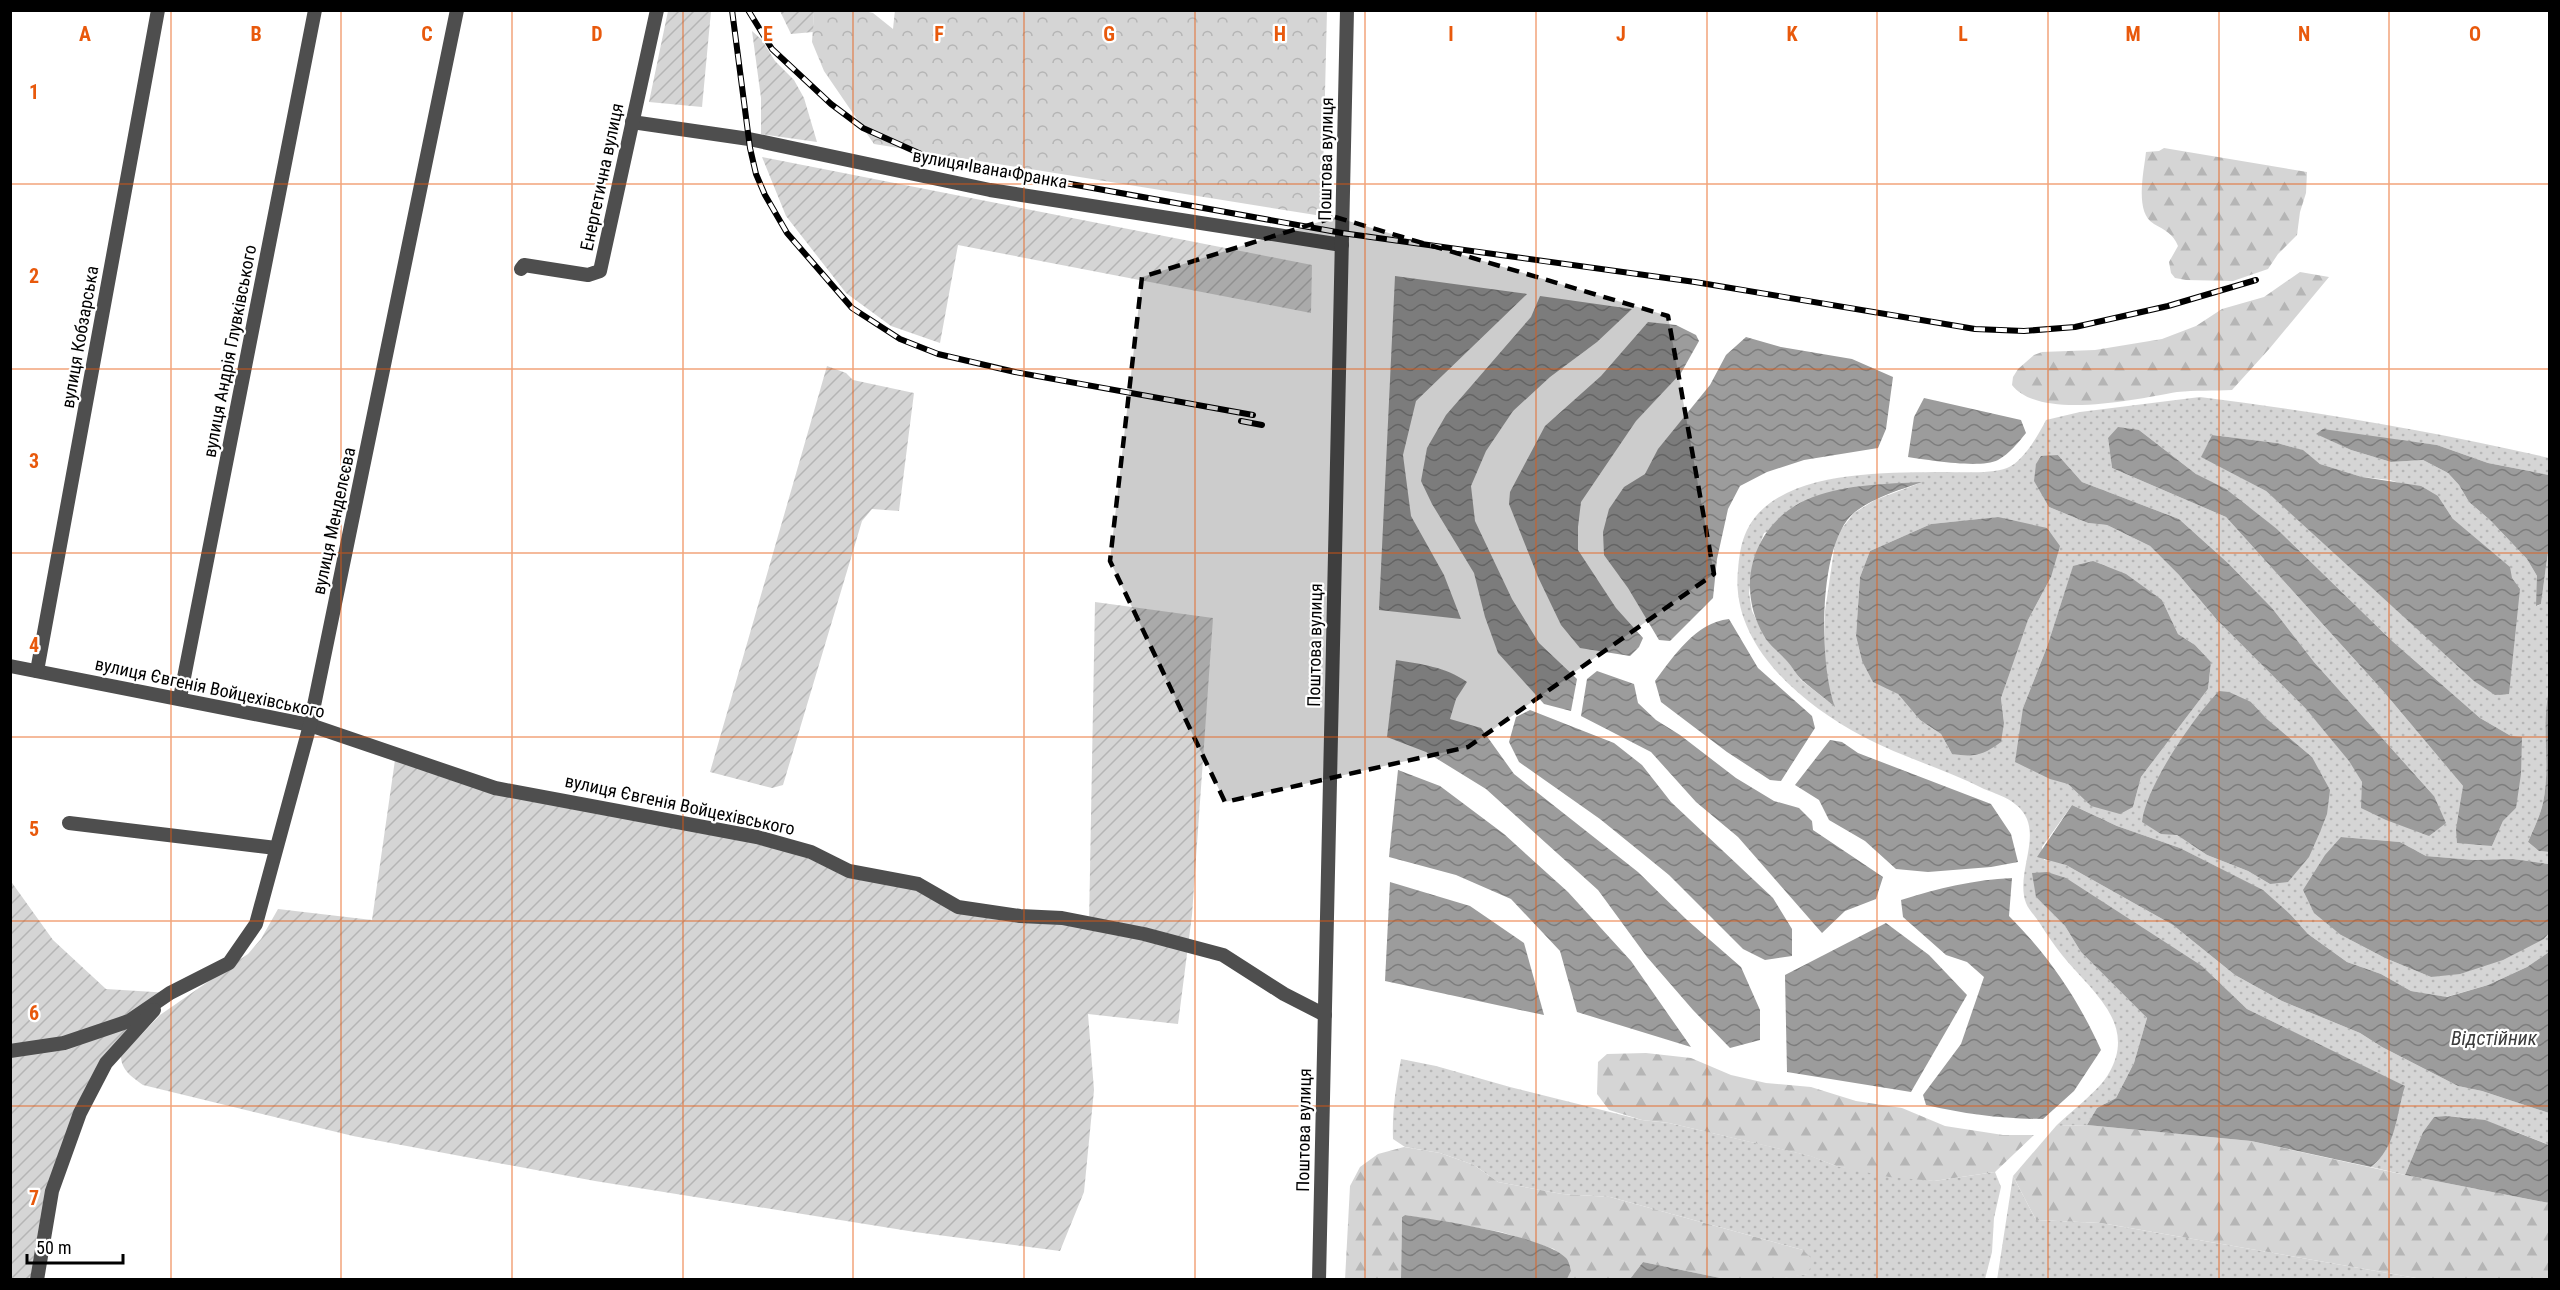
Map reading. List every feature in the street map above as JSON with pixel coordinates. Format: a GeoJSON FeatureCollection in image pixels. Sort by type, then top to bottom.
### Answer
{"type":"FeatureCollection","features":[{"type":"Feature","properties":{"kind":"street","name":"вулиця Кобзарська"},"geometry":{"type":"LineString","coordinates":[[37,671],[158,10]]}},
{"type":"Feature","properties":{"kind":"street","name":"вулиця Андрія Глувківського"},"geometry":{"type":"LineString","coordinates":[[180,698],[315,10]]}},
{"type":"Feature","properties":{"kind":"street","name":"вулиця Менделєєва"},"geometry":{"type":"LineString","coordinates":[[170,993],[229,963],[256,924],[310,725],[458,10]]}},
{"type":"Feature","properties":{"kind":"street","name":"Енергетична вулиця"},"geometry":{"type":"LineString","coordinates":[[521,269],[525,265],[588,275],[600,271],[657,10]]}},
{"type":"Feature","properties":{"kind":"street","name":"Поштова вулиця"},"geometry":{"type":"LineString","coordinates":[[1319,1280],[1347,10]]}},
{"type":"Feature","properties":{"kind":"street","name":"вулиця Івана Франка"},"geometry":{"type":"LineString","coordinates":[[632,122],[749,139],[990,190],[1342,244]]}},
{"type":"Feature","properties":{"kind":"street","name":"вулиця Євгенія Войцехівського"},"geometry":{"type":"LineString","coordinates":[[10,666],[310,725],[495,788],[757,837],[811,852],[849,871],[918,884],[958,907],[1020,916],[1062,918],[1144,934],[1223,955],[1284,994],[1325,1015]]}},
{"type":"Feature","properties":{"kind":"street"},"geometry":{"type":"LineString","coordinates":[[69,823],[276,848]]}},
{"type":"Feature","properties":{"kind":"street"},"geometry":{"type":"LineString","coordinates":[[10,1051],[64,1043],[129,1021],[170,993]]}},
{"type":"Feature","properties":{"kind":"street"},"geometry":{"type":"LineString","coordinates":[[37,1280],[52,1191],[80,1113],[106,1063],[170,993]]}},
{"type":"Feature","properties":{"kind":"highlighted area"},"geometry":{"type":"Polygon","coordinates":[[[1335,217],[1668,316],[1714,574],[1468,747],[1225,802],[1110,561],[1142,277],[1335,217]]]}},
{"type":"Feature","properties":{"kind":"green space"},"geometry":{"type":"Polygon","coordinates":[[[895,10],[1327,11],[1322,216],[874,144],[824,71],[812,42],[814,11],[873,13],[893,29],[895,10]]]}},
{"type":"Feature","properties":{"kind":"green space"},"geometry":{"type":"Polygon","coordinates":[[[668,11],[711,11],[702,107],[649,102],[668,11]]]}},
{"type":"Feature","properties":{"kind":"green space"},"geometry":{"type":"Polygon","coordinates":[[[780,11],[814,11],[813,32],[791,34],[780,11]]]}},
{"type":"Feature","properties":{"kind":"green space"},"geometry":{"type":"Polygon","coordinates":[[[752,31],[762,40],[775,61],[794,80],[804,98],[817,142],[761,134],[761,98],[752,31]]]}},
{"type":"Feature","properties":{"kind":"green space"},"geometry":{"type":"Polygon","coordinates":[[[2164,148],[2307,172],[2306,193],[2300,212],[2297,235],[2278,254],[2268,269],[2233,281],[2175,278],[2171,273],[2169,262],[2178,246],[2171,235],[2148,219],[2142,201],[2146,152],[2159,151],[2164,148]]]}},
{"type":"Feature","properties":{"kind":"green space"},"geometry":{"type":"Polygon","coordinates":[[[762,157],[1312,265],[1311,313],[958,245],[940,343],[891,326],[846,293],[786,216],[762,157]]]}},
{"type":"Feature","properties":{"kind":"green space"},"geometry":{"type":"Polygon","coordinates":[[[2300,272],[2329,277],[2232,390],[2184,391],[2090,405],[2066,405],[2025,396],[2012,385],[2013,377],[2018,369],[2034,355],[2042,352],[2095,350],[2162,339],[2196,326],[2222,309],[2264,297],[2300,272]]]}},
{"type":"Feature","properties":{"kind":"green space"},"geometry":{"type":"Polygon","coordinates":[[[827,366],[846,373],[853,380],[914,393],[899,511],[872,509],[862,521],[783,785],[772,788],[710,772],[827,366]]]}},
{"type":"Feature","properties":{"kind":"green space"},"geometry":{"type":"Polygon","coordinates":[[[2200,397],[2375,423],[2549,458],[2549,475],[2488,463],[2437,445],[2365,436],[2317,434],[2351,450],[2391,462],[2423,460],[2448,473],[2459,485],[2469,502],[2490,520],[2527,559],[2537,576],[2537,606],[2541,604],[2549,544],[2550,690],[2546,718],[2546,775],[2543,803],[2528,842],[2539,851],[2549,852],[2550,864],[2513,859],[2474,860],[2426,856],[2400,842],[2341,837],[2341,935],[2385,958],[2431,977],[2544,939],[2549,933],[2549,952],[2527,967],[2488,985],[2446,997],[2411,991],[2381,974],[2347,962],[2308,934],[2291,915],[2244,881],[2180,848],[2117,826],[2072,805],[2042,847],[2044,860],[2057,861],[2066,865],[2173,925],[2235,975],[2282,1001],[2360,1033],[2382,1047],[2458,1086],[2482,1091],[2549,1113],[2549,1145],[2507,1128],[2479,1120],[2449,1116],[2434,1117],[2423,1132],[2405,1175],[2371,1167],[2386,1150],[2394,1130],[2404,1086],[2247,1009],[2202,966],[2036,897],[2065,926],[2081,952],[2147,1018],[2134,1063],[2116,1098],[2097,1108],[2087,1125],[2056,1126],[2105,1079],[2116,1055],[2118,1038],[2107,1008],[2059,951],[2026,903],[2023,891],[2030,838],[2029,826],[2024,814],[2004,797],[1862,736],[1839,723],[1794,689],[1774,669],[1758,647],[1746,623],[1739,597],[1738,570],[1743,539],[1747,530],[1762,510],[1782,495],[1807,485],[1835,478],[1892,473],[2000,470],[2013,465],[2025,454],[2046,420],[2080,412],[2200,397]],[[2139,430],[2108,438],[2112,468],[2226,517],[2384,692],[2463,786],[2461,804],[2492,846],[2503,821],[2516,808],[2511,736],[2480,718],[2391,640],[2277,529],[2196,474],[2139,430]],[[2212,435],[2202,456],[2266,491],[2395,606],[2438,648],[2453,519],[2438,496],[2390,480],[2362,477],[2320,464],[2302,450],[2277,443],[2212,435]],[[2058,455],[2049,507],[2088,523],[2107,525],[2150,546],[2179,575],[2217,620],[2306,709],[2350,761],[2362,782],[2434,796],[2314,662],[2272,608],[2229,564],[2179,519],[2082,482],[2058,455]],[[1920,483],[1764,533],[1754,561],[1749,593],[1752,611],[1765,638],[1786,659],[1801,680],[1834,706],[1829,690],[1824,650],[1825,611],[1836,536],[1854,513],[1875,500],[1920,483]],[[1998,517],[1931,524],[1870,551],[1860,577],[1856,636],[1862,661],[1898,694],[1920,720],[1941,734],[1952,754],[2004,722],[2001,698],[2015,654],[2028,620],[2051,577],[1998,517]],[[2073,567],[2047,647],[2023,708],[2068,784],[2091,806],[2133,807],[2141,777],[2208,689],[2211,662],[2195,645],[2178,634],[2162,600],[2073,567]],[[2251,702],[2177,835],[2207,855],[2248,871],[2270,884],[2312,757],[2267,719],[2251,702]]]}},
{"type":"Feature","properties":{"kind":"green space"},"geometry":{"type":"Polygon","coordinates":[[[1095,602],[1213,618],[1192,915],[1178,1024],[1088,1014],[1094,1090],[1084,1192],[1060,1251],[915,1232],[595,1181],[353,1136],[143,1085],[128,1073],[121,1061],[121,1056],[160,1015],[248,954],[261,939],[278,909],[372,920],[396,753],[455,776],[757,837],[849,871],[918,884],[958,907],[1089,924],[1095,602]]]}},
{"type":"Feature","properties":{"kind":"green space"},"geometry":{"type":"Polygon","coordinates":[[[10,880],[53,940],[106,989],[170,993],[106,1063],[52,1191],[37,1279],[11,1279],[10,880]]]}},
{"type":"Feature","properties":{"kind":"green space"},"geometry":{"type":"Polygon","coordinates":[[[1646,1053],[1691,1058],[1731,1075],[1766,1083],[1811,1087],[1856,1101],[1902,1108],[1945,1126],[2003,1135],[2034,1135],[1995,1172],[1934,1181],[1889,1177],[1836,1166],[1810,1156],[1669,1123],[1642,1120],[1609,1110],[1597,1094],[1598,1062],[1607,1054],[1646,1053]]]}},
{"type":"Feature","properties":{"kind":"green space"},"geometry":{"type":"Polygon","coordinates":[[[1401,1059],[1436,1066],[1642,1120],[1669,1123],[1811,1156],[1836,1166],[1934,1181],[1995,1172],[2001,1187],[1994,1218],[1992,1252],[1985,1279],[1792,1279],[1784,1277],[1807,1274],[1803,1250],[1610,1197],[1562,1194],[1498,1182],[1474,1165],[1440,1153],[1405,1147],[1393,1139],[1393,1118],[1401,1059]]]}},
{"type":"Feature","properties":{"kind":"green space"},"geometry":{"type":"Polygon","coordinates":[[[2087,1125],[2251,1141],[2405,1175],[2549,1203],[2549,1279],[2422,1279],[2101,1223],[2036,1220],[2013,1176],[2056,1126],[2087,1125]]]}},
{"type":"Feature","properties":{"kind":"green space"},"geometry":{"type":"Polygon","coordinates":[[[1404,1147],[1440,1153],[1474,1165],[1498,1182],[1562,1194],[1610,1197],[1803,1250],[1814,1261],[1807,1274],[1779,1279],[1725,1279],[1643,1262],[1630,1279],[1567,1279],[1571,1271],[1554,1249],[1501,1232],[1405,1215],[1402,1217],[1401,1279],[1345,1280],[1350,1186],[1360,1167],[1378,1154],[1404,1147]]]}},
{"type":"Feature","properties":{"kind":"green space"},"geometry":{"type":"Polygon","coordinates":[[[2013,1176],[2036,1220],[2101,1223],[2422,1279],[1997,1280],[2013,1176]]]}},
{"type":"Feature","properties":{"kind":"water"},"geometry":{"type":"Polygon","coordinates":[[[1395,276],[1527,294],[1416,401],[1403,455],[1411,516],[1444,575],[1461,619],[1379,610],[1395,276]]]}},
{"type":"Feature","properties":{"kind":"water"},"geometry":{"type":"Polygon","coordinates":[[[1540,296],[1632,309],[1597,342],[1550,377],[1513,411],[1486,451],[1471,486],[1475,521],[1512,599],[1539,643],[1577,679],[1571,711],[1544,704],[1498,653],[1485,617],[1474,573],[1432,504],[1421,481],[1427,448],[1446,415],[1531,317],[1540,296]]]}},
{"type":"Feature","properties":{"kind":"water"},"geometry":{"type":"Polygon","coordinates":[[[1648,322],[1676,325],[1696,335],[1699,341],[1681,373],[1636,421],[1581,502],[1578,527],[1578,550],[1616,608],[1643,638],[1639,647],[1630,656],[1580,648],[1561,625],[1538,577],[1509,504],[1510,492],[1545,426],[1601,376],[1648,322]]]}},
{"type":"Feature","properties":{"kind":"water"},"geometry":{"type":"Polygon","coordinates":[[[1746,337],[1781,347],[1852,359],[1893,377],[1886,429],[1878,448],[1804,460],[1767,472],[1740,486],[1728,509],[1717,559],[1713,598],[1670,641],[1659,640],[1628,588],[1604,555],[1603,532],[1609,509],[1624,487],[1645,474],[1658,449],[1710,385],[1726,355],[1746,337]]]}},
{"type":"Feature","properties":{"kind":"water"},"geometry":{"type":"Polygon","coordinates":[[[1924,398],[2021,420],[2026,433],[2006,454],[1990,463],[1954,463],[1908,457],[1914,417],[1924,398]]]}},
{"type":"Feature","properties":{"kind":"water"},"geometry":{"type":"Polygon","coordinates":[[[2118,427],[2139,430],[2196,474],[2226,489],[2277,529],[2391,640],[2480,718],[2511,736],[2522,737],[2521,774],[2516,808],[2503,821],[2492,846],[2457,843],[2456,829],[2463,786],[2384,692],[2226,517],[2112,468],[2108,438],[2118,427]]]}},
{"type":"Feature","properties":{"kind":"water"},"geometry":{"type":"Polygon","coordinates":[[[2323,429],[2437,445],[2488,463],[2549,475],[2549,544],[2541,604],[2536,606],[2537,576],[2527,559],[2490,520],[2469,502],[2459,485],[2448,473],[2423,460],[2391,462],[2351,450],[2316,434],[2323,429]]]}},
{"type":"Feature","properties":{"kind":"water"},"geometry":{"type":"Polygon","coordinates":[[[2212,435],[2277,443],[2303,450],[2320,464],[2362,477],[2421,486],[2438,496],[2453,519],[2510,567],[2512,578],[2520,589],[2509,694],[2495,695],[2474,681],[2266,491],[2201,457],[2212,435]]]}},
{"type":"Feature","properties":{"kind":"water"},"geometry":{"type":"Polygon","coordinates":[[[2058,455],[2082,482],[2179,519],[2229,564],[2272,608],[2314,662],[2434,796],[2446,823],[2429,836],[2361,808],[2362,782],[2349,761],[2306,709],[2217,620],[2179,575],[2150,546],[2107,525],[2088,523],[2049,507],[2034,481],[2036,464],[2041,456],[2058,455]]]}},
{"type":"Feature","properties":{"kind":"water"},"geometry":{"type":"Polygon","coordinates":[[[1922,482],[1879,498],[1855,512],[1843,527],[1834,549],[1828,576],[1824,635],[1826,663],[1835,707],[1801,679],[1764,636],[1755,616],[1750,595],[1755,555],[1764,537],[1777,521],[1793,507],[1813,497],[1853,487],[1922,482]]]}},
{"type":"Feature","properties":{"kind":"water"},"geometry":{"type":"Polygon","coordinates":[[[1998,517],[2047,528],[2060,546],[2051,577],[2028,620],[2001,698],[2004,723],[2001,742],[1978,754],[1952,754],[1941,734],[1920,720],[1898,694],[1873,682],[1862,661],[1856,636],[1860,577],[1870,551],[1931,524],[1998,517]]]}},
{"type":"Feature","properties":{"kind":"water"},"geometry":{"type":"Polygon","coordinates":[[[2093,561],[2126,574],[2162,600],[2178,634],[2195,645],[2211,662],[2208,689],[2141,777],[2133,807],[2120,814],[2091,806],[2068,784],[2050,779],[2015,762],[2023,708],[2047,647],[2073,566],[2093,561]]]}},
{"type":"Feature","properties":{"kind":"water"},"geometry":{"type":"Polygon","coordinates":[[[1729,619],[1758,668],[1812,716],[1815,728],[1781,781],[1770,780],[1727,752],[1661,702],[1655,681],[1678,651],[1706,627],[1729,619]]]}},
{"type":"Feature","properties":{"kind":"water"},"geometry":{"type":"Polygon","coordinates":[[[1396,660],[1442,670],[1467,682],[1456,699],[1450,719],[1481,728],[1514,774],[1638,872],[1687,920],[1741,967],[1760,1010],[1760,1040],[1730,1048],[1647,957],[1598,890],[1486,789],[1426,752],[1387,737],[1396,660]]]}},
{"type":"Feature","properties":{"kind":"water"},"geometry":{"type":"Polygon","coordinates":[[[1597,671],[1634,684],[1638,703],[1656,720],[1680,735],[1736,778],[1774,801],[1799,808],[1812,821],[1813,830],[1883,877],[1876,899],[1845,911],[1822,933],[1738,837],[1696,802],[1651,752],[1581,716],[1587,679],[1597,671]]]}},
{"type":"Feature","properties":{"kind":"water"},"geometry":{"type":"Polygon","coordinates":[[[2549,690],[2550,852],[2539,851],[2528,842],[2540,813],[2545,789],[2546,718],[2549,690]]]}},
{"type":"Feature","properties":{"kind":"water"},"geometry":{"type":"Polygon","coordinates":[[[2219,691],[2229,692],[2251,702],[2267,719],[2312,757],[2330,790],[2327,814],[2309,857],[2288,882],[2270,884],[2248,871],[2207,855],[2177,835],[2161,834],[2142,822],[2152,790],[2172,753],[2219,691]]]}},
{"type":"Feature","properties":{"kind":"water"},"geometry":{"type":"Polygon","coordinates":[[[1530,710],[1614,743],[1642,765],[1671,802],[1773,898],[1792,929],[1792,956],[1765,960],[1743,949],[1669,875],[1600,819],[1519,762],[1509,742],[1516,717],[1530,710]]]}},
{"type":"Feature","properties":{"kind":"water"},"geometry":{"type":"Polygon","coordinates":[[[1830,740],[1842,742],[1858,753],[1991,804],[2011,834],[2018,862],[1991,867],[1928,872],[1896,869],[1865,841],[1829,820],[1819,800],[1795,785],[1830,740]]]}},
{"type":"Feature","properties":{"kind":"water"},"geometry":{"type":"Polygon","coordinates":[[[1398,770],[1440,786],[1504,834],[1568,892],[1631,961],[1691,1047],[1577,1012],[1560,951],[1511,899],[1456,875],[1389,857],[1398,770]]]}},
{"type":"Feature","properties":{"kind":"water","name":"Відстійник"},"geometry":{"type":"Polygon","coordinates":[[[2072,805],[2117,826],[2180,848],[2263,890],[2308,934],[2347,962],[2381,974],[2411,991],[2447,997],[2488,985],[2527,967],[2549,952],[2549,1113],[2482,1091],[2458,1086],[2382,1047],[2360,1033],[2282,1001],[2235,975],[2173,925],[2066,865],[2037,857],[2072,805]]]}},
{"type":"Feature","properties":{"kind":"water","name":"Відстійник"},"geometry":{"type":"Polygon","coordinates":[[[2341,837],[2400,842],[2426,856],[2474,860],[2513,859],[2549,864],[2549,933],[2544,939],[2503,960],[2460,974],[2431,977],[2385,958],[2341,935],[2314,913],[2303,890],[2325,855],[2341,837]]]}},
{"type":"Feature","properties":{"kind":"water"},"geometry":{"type":"Polygon","coordinates":[[[2047,872],[2066,878],[2202,966],[2247,1009],[2405,1086],[2391,1140],[2380,1159],[2371,1167],[2251,1141],[2087,1125],[2097,1108],[2116,1098],[2134,1063],[2147,1018],[2081,952],[2065,926],[2036,897],[2032,873],[2047,872]]]}},
{"type":"Feature","properties":{"kind":"water"},"geometry":{"type":"Polygon","coordinates":[[[2012,878],[2009,916],[2037,947],[2061,979],[2083,1013],[2101,1050],[2074,1091],[2043,1119],[1999,1117],[1926,1105],[1923,1095],[1961,1044],[1984,977],[1967,962],[1946,955],[1903,917],[1901,900],[1956,885],[2012,878]]]}},
{"type":"Feature","properties":{"kind":"water"},"geometry":{"type":"Polygon","coordinates":[[[1390,882],[1470,906],[1524,943],[1544,1015],[1385,981],[1390,882]]]}},
{"type":"Feature","properties":{"kind":"water"},"geometry":{"type":"Polygon","coordinates":[[[1886,923],[1929,955],[1967,995],[1911,1092],[1787,1072],[1785,975],[1886,923]]]}},
{"type":"Feature","properties":{"kind":"water"},"geometry":{"type":"Polygon","coordinates":[[[2434,1117],[2485,1120],[2549,1145],[2549,1203],[2405,1175],[2423,1132],[2434,1117]]]}},
{"type":"Feature","properties":{"kind":"water"},"geometry":{"type":"Polygon","coordinates":[[[1405,1215],[1490,1230],[1537,1243],[1566,1258],[1571,1271],[1567,1279],[1401,1279],[1402,1217],[1405,1215]]]}},
{"type":"Feature","properties":{"kind":"water"},"geometry":{"type":"Polygon","coordinates":[[[1643,1262],[1725,1279],[1630,1279],[1643,1262]]]}},
{"type":"Feature","properties":{"kind":"railway"},"geometry":{"type":"LineString","coordinates":[[732,10],[750,148],[756,174],[765,195],[787,233],[852,308],[900,339],[938,354],[1015,372],[1253,415]]}},
{"type":"Feature","properties":{"kind":"railway"},"geometry":{"type":"LineString","coordinates":[[748,10],[772,49],[831,104],[863,128],[932,159],[1342,233],[1695,282],[1975,329],[2024,331],[2075,327],[2168,306],[2256,280]]}},
{"type":"Feature","properties":{"kind":"railway"},"geometry":{"type":"LineString","coordinates":[[1241,421],[1262,425]]}}]}
